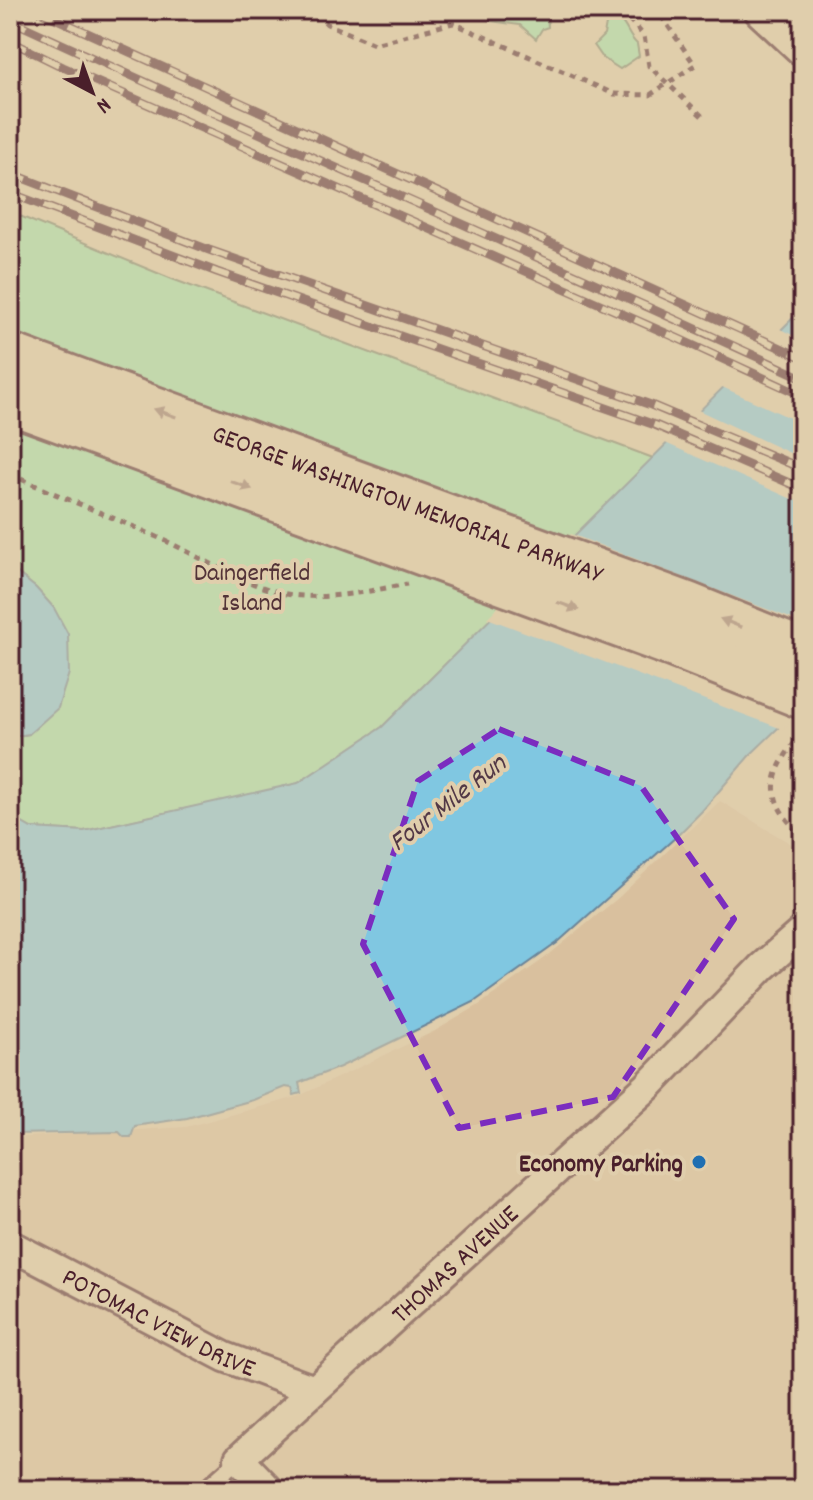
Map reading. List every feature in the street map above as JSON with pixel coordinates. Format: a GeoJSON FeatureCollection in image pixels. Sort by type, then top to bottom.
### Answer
{"type":"FeatureCollection","features":[{"type":"Feature","properties":{"kind":"highway","name":"GEORGE WASHINGTON MEMORIAL PARKWAY"},"geometry":{"type":"LineString","coordinates":[[10,356],[528,546],[803,652]]}},
{"type":"Feature","properties":{"kind":"highway","name":"GEORGE WASHINGTON MEMORIAL PARKWAY"},"geometry":{"type":"LineString","coordinates":[[10,401],[735,668],[803,696]]}},
{"type":"Feature","properties":{"kind":"street"},"geometry":{"type":"LineString","coordinates":[[762,10],[803,48]]}},
{"type":"Feature","properties":{"kind":"street","name":"THOMAS AVENUE"},"geometry":{"type":"LineString","coordinates":[[239,1459],[648,1086],[762,967],[803,931]]}},
{"type":"Feature","properties":{"kind":"street","name":"POTOMAC VIEW DRIVE"},"geometry":{"type":"LineString","coordinates":[[10,1245],[225,1357],[314,1390]]}},
{"type":"Feature","properties":{"kind":"street"},"geometry":{"type":"LineString","coordinates":[[239,1459],[269,1490]]}},
{"type":"Feature","properties":{"kind":"lane","name":"THOMAS AVENUE"},"geometry":{"type":"LineString","coordinates":[[204,1490],[239,1459]]}},
{"type":"Feature","properties":{"kind":"path"},"geometry":{"type":"LineString","coordinates":[[303,10],[316,13],[337,10]]}},
{"type":"Feature","properties":{"kind":"path"},"geometry":{"type":"LineString","coordinates":[[621,10],[644,36],[649,66],[703,117]]}},
{"type":"Feature","properties":{"kind":"path"},"geometry":{"type":"LineString","coordinates":[[316,13],[327,24],[374,44],[453,23],[614,94],[650,95],[695,65],[657,10]]}},
{"type":"Feature","properties":{"kind":"path"},"geometry":{"type":"LineString","coordinates":[[10,474],[289,595],[359,592],[410,584]]}},
{"type":"Feature","properties":{"kind":"path"},"geometry":{"type":"LineString","coordinates":[[803,733],[781,759],[775,785],[782,812],[803,836]]}},
{"type":"Feature","properties":{"kind":"highlighted area"},"geometry":{"type":"Polygon","coordinates":[[[499,729],[641,786],[734,919],[613,1097],[459,1128],[363,944],[418,781],[499,729]]]}},
{"type":"Feature","properties":{"kind":"shaded area"},"geometry":{"type":"Polygon","coordinates":[[[720,801],[803,851],[803,1490],[10,1490],[10,1138],[186,1127],[297,1097],[435,1031],[479,1005],[545,958],[618,898],[720,801]]]}},
{"type":"Feature","properties":{"kind":"green space"},"geometry":{"type":"Polygon","coordinates":[[[492,10],[552,10],[547,15],[548,27],[542,29],[536,39],[520,25],[490,21],[492,10]]]}},
{"type":"Feature","properties":{"kind":"green space"},"geometry":{"type":"Polygon","coordinates":[[[617,15],[624,18],[621,21],[637,44],[639,56],[620,69],[603,58],[594,45],[604,35],[606,24],[617,15]]]}},
{"type":"Feature","properties":{"kind":"green space","name":"Daingerfield Island"},"geometry":{"type":"Polygon","coordinates":[[[10,212],[172,279],[653,458],[382,727],[298,784],[84,831],[31,828],[10,816],[10,737],[29,734],[54,608],[10,567],[10,212]]]}},
{"type":"Feature","properties":{"kind":"water","name":"Four Mile Run"},"geometry":{"type":"Polygon","coordinates":[[[803,308],[803,704],[749,756],[702,811],[557,943],[474,1002],[340,1067],[299,1083],[301,1093],[294,1095],[292,1088],[285,1087],[253,1100],[187,1118],[135,1126],[131,1137],[124,1137],[119,1132],[10,1134],[10,816],[31,828],[84,831],[298,783],[382,727],[803,308]]]}},
{"type":"Feature","properties":{"kind":"water"},"geometry":{"type":"Polygon","coordinates":[[[10,567],[54,608],[68,634],[69,673],[58,708],[29,734],[10,737],[10,567]]]}},
{"type":"Feature","properties":{"kind":"pier"},"geometry":{"type":"Polygon","coordinates":[[[778,328],[803,340],[803,424],[720,386],[778,328]]]}},
{"type":"Feature","properties":{"kind":"pier"},"geometry":{"type":"Polygon","coordinates":[[[696,409],[803,459],[803,504],[663,442],[696,409]]]}},
{"type":"Feature","properties":{"kind":"pier"},"geometry":{"type":"Polygon","coordinates":[[[571,534],[803,623],[803,709],[782,729],[487,618],[571,534]]]}},
{"type":"Feature","properties":{"kind":"railway"},"geometry":{"type":"LineString","coordinates":[[37,10],[803,358]]}},
{"type":"Feature","properties":{"kind":"railway"},"geometry":{"type":"LineString","coordinates":[[10,20],[803,378]]}},
{"type":"Feature","properties":{"kind":"railway"},"geometry":{"type":"LineString","coordinates":[[10,41],[803,396]]}},
{"type":"Feature","properties":{"kind":"railway"},"geometry":{"type":"LineString","coordinates":[[10,173],[209,250],[651,405],[803,469]]}},
{"type":"Feature","properties":{"kind":"railway"},"geometry":{"type":"LineString","coordinates":[[10,193],[217,272],[655,425],[803,489]]}},
{"type":"Feature","properties":{"kind":"place","name":"Economy Parking"},"geometry":{"type":"Point","coordinates":[699,1162]}}]}
